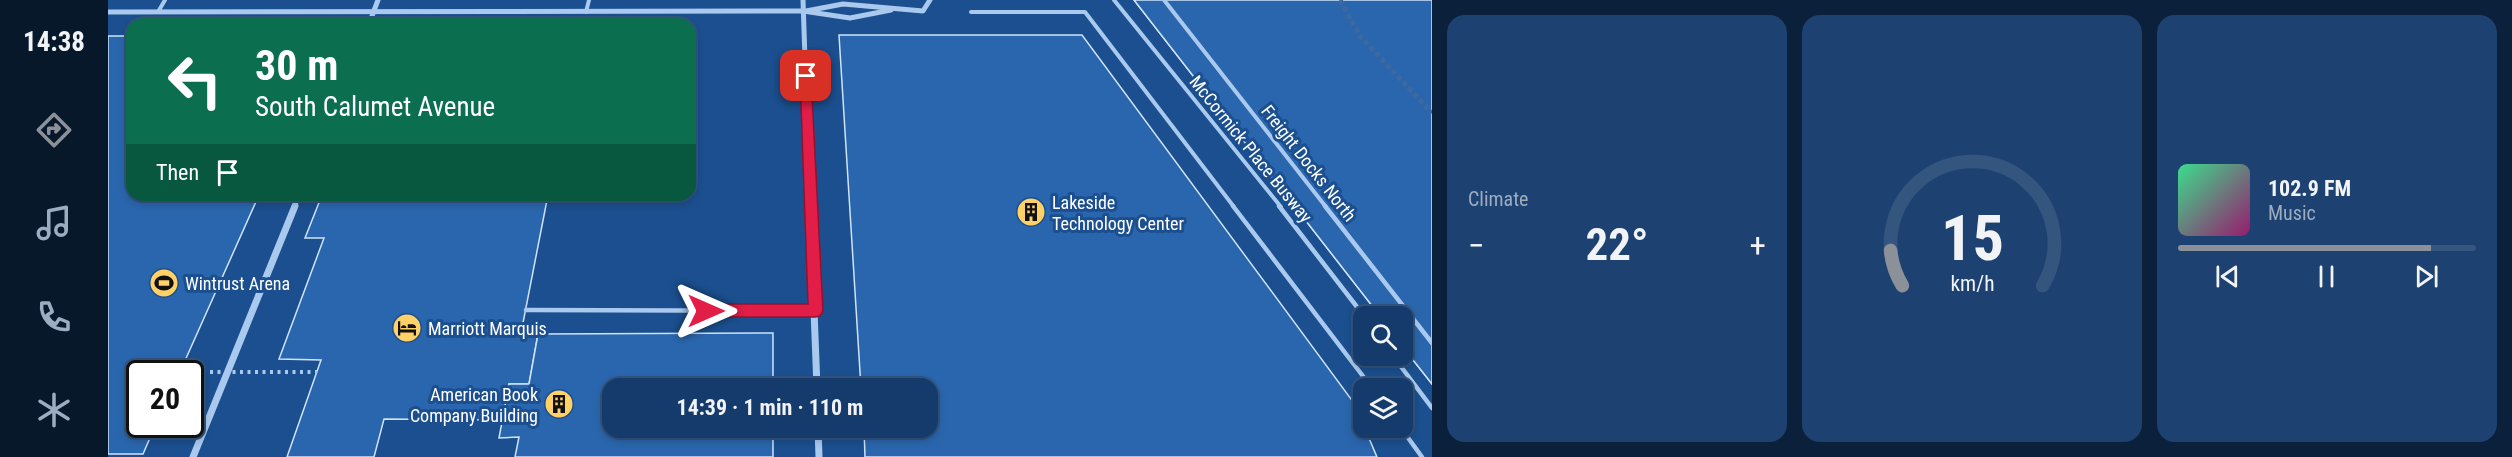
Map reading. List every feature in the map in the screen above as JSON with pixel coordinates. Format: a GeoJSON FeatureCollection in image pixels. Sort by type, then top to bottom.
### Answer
{"type":"FeatureCollection","features":[{"type":"Feature","properties":{"kind":"street"},"geometry":{"type":"LineString","coordinates":[[372,18],[378,0]]}},
{"type":"Feature","properties":{"kind":"street"},"geometry":{"type":"LineString","coordinates":[[802,0],[817,378]]}},
{"type":"Feature","properties":{"kind":"street"},"geometry":{"type":"LineString","coordinates":[[803,11],[847,4],[891,10],[923,11],[930,0]]}},
{"type":"Feature","properties":{"kind":"street"},"geometry":{"type":"LineString","coordinates":[[108,12],[803,11],[850,18],[891,10]]}},
{"type":"Feature","properties":{"kind":"street"},"geometry":{"type":"LineString","coordinates":[[193,457],[297,201]]}},
{"type":"Feature","properties":{"kind":"street"},"geometry":{"type":"LineString","coordinates":[[818,438],[819,457]]}},
{"type":"Feature","properties":{"kind":"lane"},"geometry":{"type":"LineString","coordinates":[[158,12],[165,0]]}},
{"type":"Feature","properties":{"kind":"lane"},"geometry":{"type":"LineString","coordinates":[[586,12],[589,0]]}},
{"type":"Feature","properties":{"kind":"lane","name":"McCormick Place Busway"},"geometry":{"type":"LineString","coordinates":[[1114,0],[1307,240],[1356,306]]}},
{"type":"Feature","properties":{"kind":"lane","name":"Freight Docks North"},"geometry":{"type":"LineString","coordinates":[[1164,0],[1432,343]]}},
{"type":"Feature","properties":{"kind":"lane"},"geometry":{"type":"LineString","coordinates":[[971,12],[1085,12],[1364,378]]}},
{"type":"Feature","properties":{"kind":"lane"},"geometry":{"type":"LineString","coordinates":[[526,310],[815,311]]}},
{"type":"Feature","properties":{"kind":"lane"},"geometry":{"type":"LineString","coordinates":[[1400,366],[1432,408]]}},
{"type":"Feature","properties":{"kind":"lane"},"geometry":{"type":"LineString","coordinates":[[1408,438],[1422,457]]}},
{"type":"Feature","properties":{"kind":"path"},"geometry":{"type":"LineString","coordinates":[[204,372],[317,372]]}},
{"type":"Feature","properties":{"kind":"building"},"geometry":{"type":"Polygon","coordinates":[[[1134,0],[1432,0],[1432,384],[1413,360],[1413,306],[1372,306],[1134,0]]]}},
{"type":"Feature","properties":{"kind":"building"},"geometry":{"type":"Polygon","coordinates":[[[1134,0],[1432,0],[1432,384],[1413,360],[1413,306],[1372,306],[1134,0]]]}},
{"type":"Feature","properties":{"kind":"building","name":"Lakeside Technology Center"},"geometry":{"type":"Polygon","coordinates":[[[839,35],[1082,35],[1353,402],[1353,438],[1369,438],[1377,457],[865,457],[864,438],[938,438],[938,378],[860,378],[839,35]]]}},
{"type":"Feature","properties":{"kind":"building","name":"Wintrust Arena"},"geometry":{"type":"Polygon","coordinates":[[[108,36],[126,36],[126,201],[256,201],[185,360],[126,360],[126,438],[150,438],[143,454],[108,454],[108,36]]]}},
{"type":"Feature","properties":{"kind":"building","name":"Marriott Marquis"},"geometry":{"type":"Polygon","coordinates":[[[320,201],[547,201],[521,333],[538,334],[529,384],[509,384],[503,420],[384,419],[374,457],[287,457],[321,360],[279,359],[324,238],[305,238],[320,201]]]}},
{"type":"Feature","properties":{"kind":"building","name":"American Book Company Building"},"geometry":{"type":"Polygon","coordinates":[[[773,333],[773,378],[602,378],[602,438],[773,438],[773,457],[515,457],[519,437],[499,438],[509,384],[529,384],[538,334],[773,333]]]}},
{"type":"Feature","properties":{"kind":"tunnel"},"geometry":{"type":"LineString","coordinates":[[1340,0],[1360,36],[1432,113]]}},
{"type":"Feature","properties":{"kind":"place","name":"Lakeside Technology Center"},"geometry":{"type":"Point","coordinates":[1031,212]}},
{"type":"Feature","properties":{"kind":"place","name":"Wintrust Arena"},"geometry":{"type":"Point","coordinates":[164,283]}},
{"type":"Feature","properties":{"kind":"place","name":"Marriott Marquis"},"geometry":{"type":"Point","coordinates":[407,328]}},
{"type":"Feature","properties":{"kind":"place","name":"American Book Company Building"},"geometry":{"type":"Point","coordinates":[559,404]}},
{"type":"Feature","properties":{"kind":"route"},"geometry":{"type":"LineString","coordinates":[[706,311],[815,311],[806,76]]}}]}
